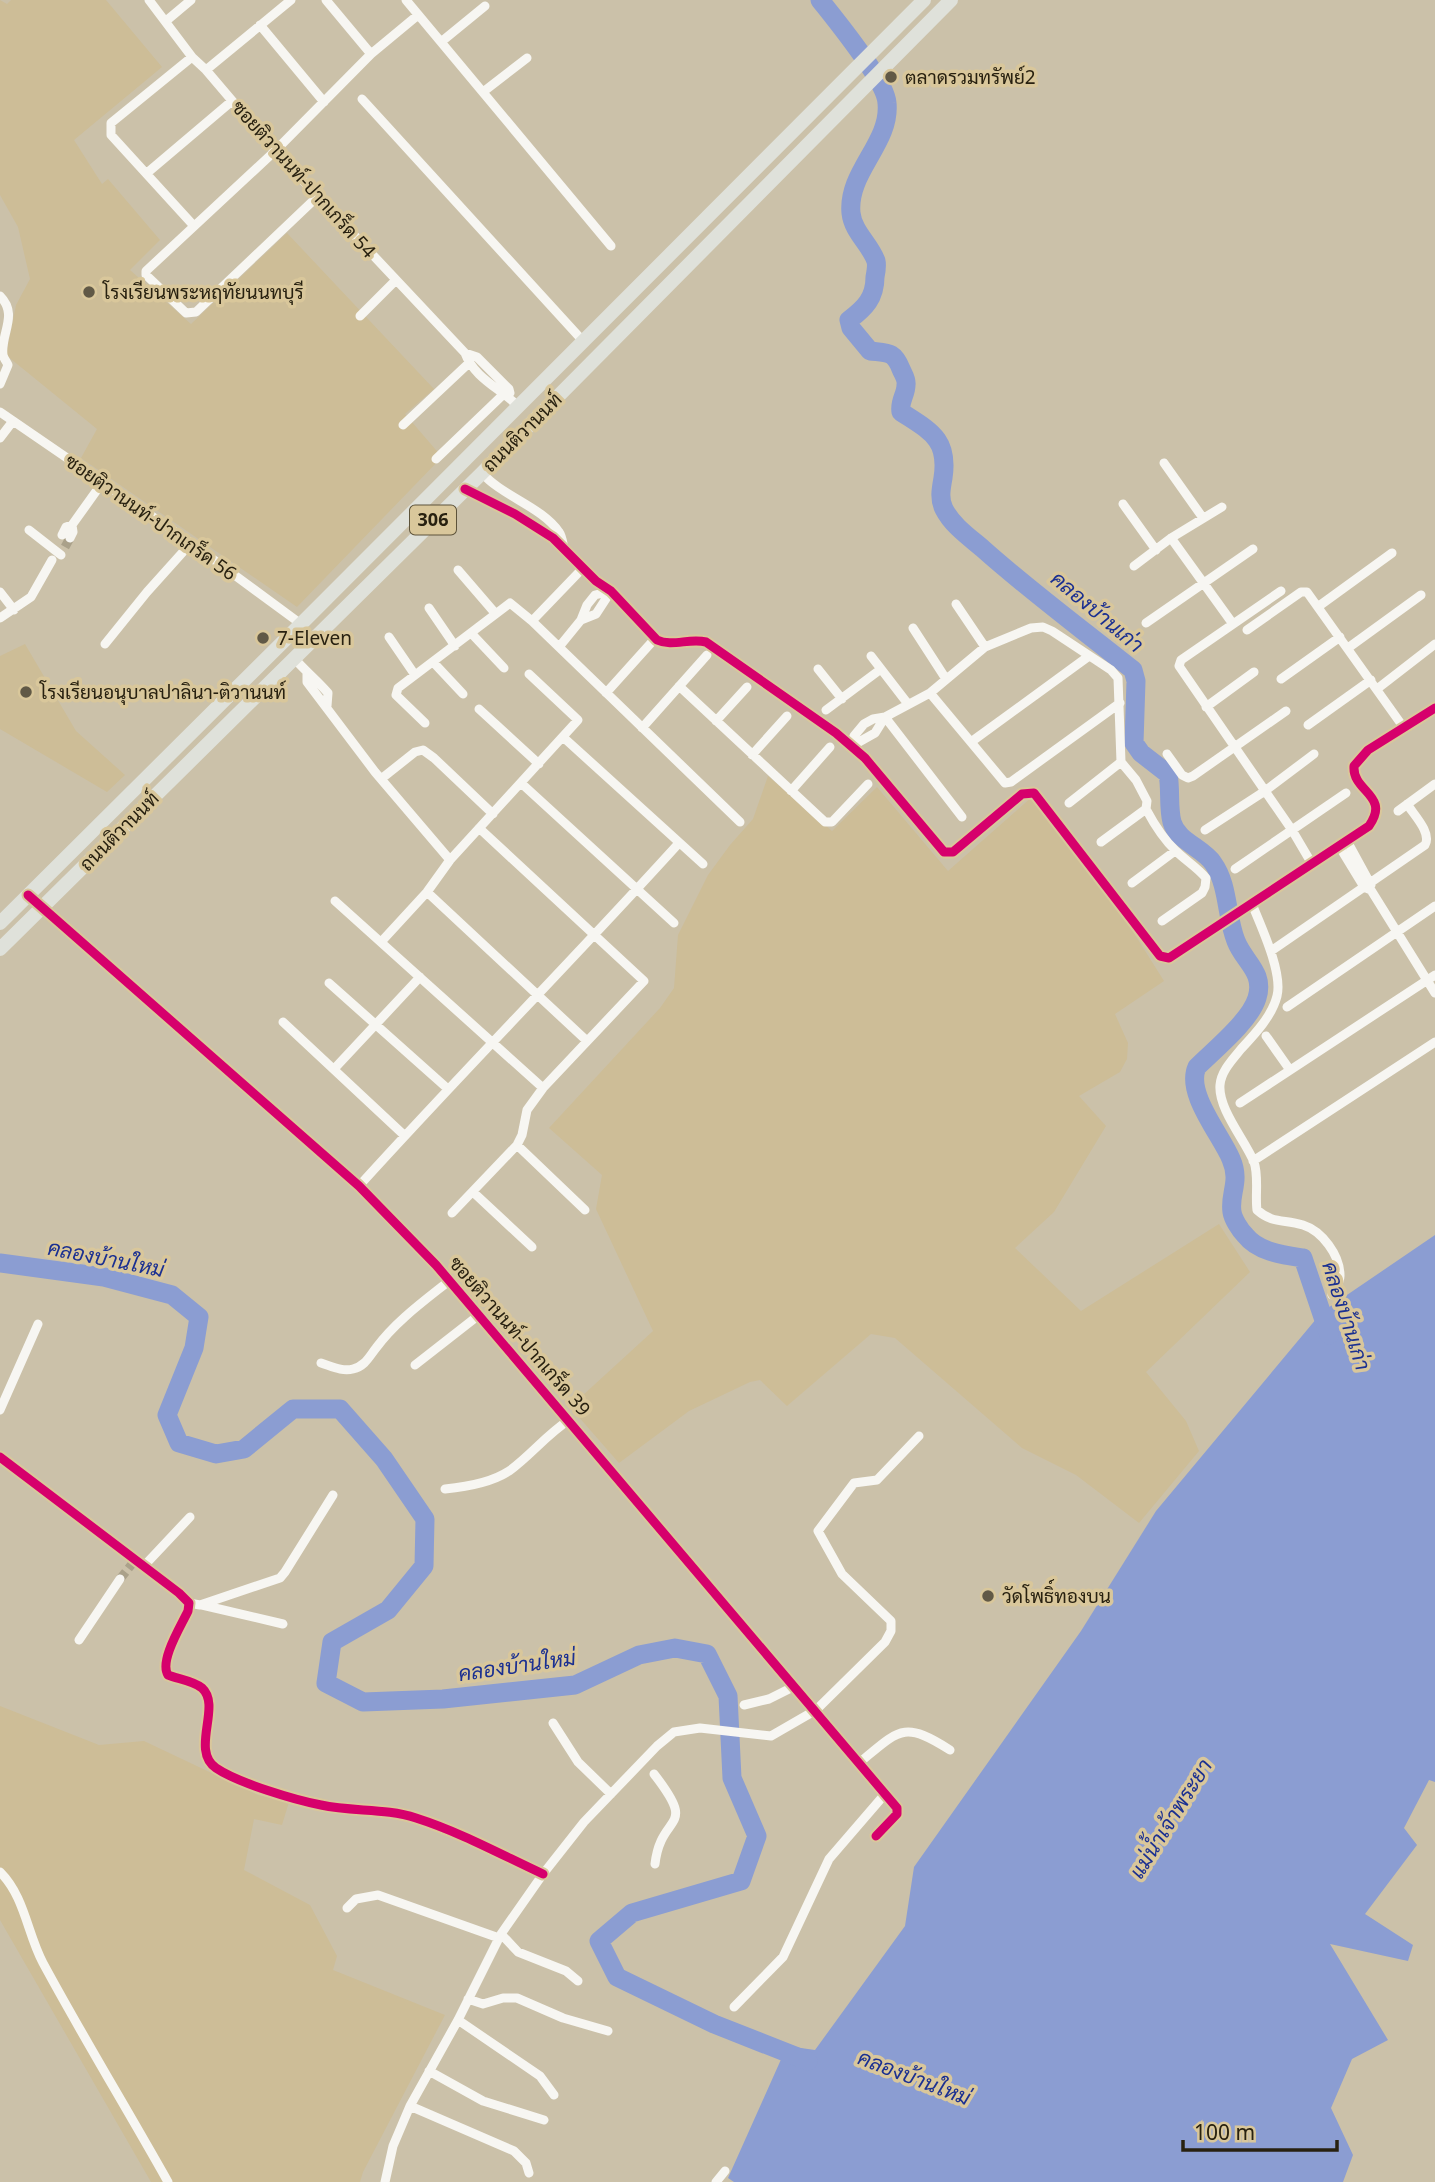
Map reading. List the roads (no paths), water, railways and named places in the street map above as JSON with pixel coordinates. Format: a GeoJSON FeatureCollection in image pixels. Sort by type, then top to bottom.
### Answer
{"type":"FeatureCollection","features":[{"type":"Feature","properties":{"kind":"main road","name":"ถนนติวานนท์"},"geometry":{"type":"LineString","coordinates":[[0,923],[302,624],[510,398],[583,341],[924,0]]}},
{"type":"Feature","properties":{"kind":"main road","name":"ถนนติวานนท์"},"geometry":{"type":"LineString","coordinates":[[0,949],[465,489],[951,0]]}},
{"type":"Feature","properties":{"kind":"main road"},"geometry":{"type":"LineString","coordinates":[[623,302],[636,316]]}},
{"type":"Feature","properties":{"kind":"street","name":"ซอยติวานนท์-ปากเกร็ด 54"},"geometry":{"type":"LineString","coordinates":[[149,0],[192,57],[275,151],[465,353],[469,363],[510,398]]}},
{"type":"Feature","properties":{"kind":"street"},"geometry":{"type":"LineString","coordinates":[[166,21],[191,0]]}},
{"type":"Feature","properties":{"kind":"street"},"geometry":{"type":"LineString","coordinates":[[206,70],[291,0]]}},
{"type":"Feature","properties":{"kind":"street"},"geometry":{"type":"LineString","coordinates":[[327,0],[372,54]]}},
{"type":"Feature","properties":{"kind":"street"},"geometry":{"type":"LineString","coordinates":[[406,0],[611,246]]}},
{"type":"Feature","properties":{"kind":"street"},"geometry":{"type":"LineString","coordinates":[[440,42],[485,6]]}},
{"type":"Feature","properties":{"kind":"street"},"geometry":{"type":"LineString","coordinates":[[317,197],[196,312],[190,314],[145,272],[275,151],[372,54],[418,15]]}},
{"type":"Feature","properties":{"kind":"street"},"geometry":{"type":"LineString","coordinates":[[260,25],[324,102]]}},
{"type":"Feature","properties":{"kind":"street"},"geometry":{"type":"LineString","coordinates":[[192,57],[111,123],[110,127],[111,135],[194,226]]}},
{"type":"Feature","properties":{"kind":"street"},"geometry":{"type":"LineString","coordinates":[[483,92],[527,58]]}},
{"type":"Feature","properties":{"kind":"street"},"geometry":{"type":"LineString","coordinates":[[362,99],[583,341]]}},
{"type":"Feature","properties":{"kind":"street"},"geometry":{"type":"LineString","coordinates":[[148,173],[232,101]]}},
{"type":"Feature","properties":{"kind":"street"},"geometry":{"type":"LineString","coordinates":[[360,316],[396,280]]}},
{"type":"Feature","properties":{"kind":"street"},"geometry":{"type":"LineString","coordinates":[[0,296],[8,306],[9,314],[3,355],[8,365],[0,384]]}},
{"type":"Feature","properties":{"kind":"street","name":"ซอยติวานนท์-ปากเกร็ด 54"},"geometry":{"type":"LineString","coordinates":[[465,353],[477,357],[510,398]]}},
{"type":"Feature","properties":{"kind":"street"},"geometry":{"type":"LineString","coordinates":[[403,425],[469,363]]}},
{"type":"Feature","properties":{"kind":"street"},"geometry":{"type":"LineString","coordinates":[[436,458],[510,398]]}},
{"type":"Feature","properties":{"kind":"street","name":"ซอยติวานนท์-ปากเกร็ด 56"},"geometry":{"type":"LineString","coordinates":[[0,412],[191,543],[302,624]]}},
{"type":"Feature","properties":{"kind":"street"},"geometry":{"type":"LineString","coordinates":[[0,438],[13,421]]}},
{"type":"Feature","properties":{"kind":"street"},"geometry":{"type":"LineString","coordinates":[[1164,463],[1203,518]]}},
{"type":"Feature","properties":{"kind":"street"},"geometry":{"type":"LineString","coordinates":[[482,472],[492,484],[543,517],[559,533],[565,550]]}},
{"type":"Feature","properties":{"kind":"street"},"geometry":{"type":"LineString","coordinates":[[0,618],[14,610],[37,589],[61,547],[66,527],[72,525],[102,482]]}},
{"type":"Feature","properties":{"kind":"street"},"geometry":{"type":"LineString","coordinates":[[465,489],[553,538],[611,591],[657,639],[664,643],[695,639],[706,642],[836,733],[877,771],[944,852],[953,852],[1022,794],[1034,793],[1160,956],[1170,958],[1369,826],[1376,815],[1376,806],[1357,778],[1354,766],[1368,750],[1435,708]]}},
{"type":"Feature","properties":{"kind":"street"},"geometry":{"type":"LineString","coordinates":[[1123,503],[1156,550]]}},
{"type":"Feature","properties":{"kind":"street"},"geometry":{"type":"LineString","coordinates":[[1133,566],[1171,538],[1222,507]]}},
{"type":"Feature","properties":{"kind":"street"},"geometry":{"type":"LineString","coordinates":[[29,530],[61,547]]}},
{"type":"Feature","properties":{"kind":"street"},"geometry":{"type":"LineString","coordinates":[[1171,538],[1233,624]]}},
{"type":"Feature","properties":{"kind":"street"},"geometry":{"type":"LineString","coordinates":[[105,644],[191,543]]}},
{"type":"Feature","properties":{"kind":"street"},"geometry":{"type":"LineString","coordinates":[[1146,623],[1253,549]]}},
{"type":"Feature","properties":{"kind":"street"},"geometry":{"type":"LineString","coordinates":[[1319,606],[1392,553]]}},
{"type":"Feature","properties":{"kind":"street"},"geometry":{"type":"LineString","coordinates":[[532,621],[583,568]]}},
{"type":"Feature","properties":{"kind":"street"},"geometry":{"type":"LineString","coordinates":[[458,570],[495,613]]}},
{"type":"Feature","properties":{"kind":"street"},"geometry":{"type":"LineString","coordinates":[[559,647],[595,595],[611,591]]}},
{"type":"Feature","properties":{"kind":"street"},"geometry":{"type":"LineString","coordinates":[[1281,591],[1181,660],[1179,666],[1292,830],[1312,864]]}},
{"type":"Feature","properties":{"kind":"street"},"geometry":{"type":"LineString","coordinates":[[0,592],[14,610]]}},
{"type":"Feature","properties":{"kind":"street"},"geometry":{"type":"LineString","coordinates":[[1247,630],[1301,592],[1307,592],[1404,728]]}},
{"type":"Feature","properties":{"kind":"street"},"geometry":{"type":"LineString","coordinates":[[1349,648],[1421,595]]}},
{"type":"Feature","properties":{"kind":"street"},"geometry":{"type":"LineString","coordinates":[[425,723],[396,695],[398,688],[510,603],[532,621],[740,822]]}},
{"type":"Feature","properties":{"kind":"street"},"geometry":{"type":"LineString","coordinates":[[956,604],[985,647]]}},
{"type":"Feature","properties":{"kind":"street"},"geometry":{"type":"LineString","coordinates":[[429,608],[455,646]]}},
{"type":"Feature","properties":{"kind":"street"},"geometry":{"type":"LineString","coordinates":[[850,747],[875,733],[885,717],[930,693],[985,647],[1031,628],[1043,627],[1052,631],[1111,670],[1118,678],[1121,762],[1136,780],[1147,801],[1146,808],[1159,832],[1175,851],[1206,878],[1202,893],[1163,921]]}},
{"type":"Feature","properties":{"kind":"street"},"geometry":{"type":"LineString","coordinates":[[913,628],[946,679]]}},
{"type":"Feature","properties":{"kind":"street"},"geometry":{"type":"LineString","coordinates":[[471,634],[504,668]]}},
{"type":"Feature","properties":{"kind":"street"},"geometry":{"type":"LineString","coordinates":[[389,637],[415,675]]}},
{"type":"Feature","properties":{"kind":"street"},"geometry":{"type":"LineString","coordinates":[[1281,679],[1340,637]]}},
{"type":"Feature","properties":{"kind":"street"},"geometry":{"type":"LineString","coordinates":[[606,692],[651,643]]}},
{"type":"Feature","properties":{"kind":"street"},"geometry":{"type":"LineString","coordinates":[[1377,689],[1435,644]]}},
{"type":"Feature","properties":{"kind":"street"},"geometry":{"type":"LineString","coordinates":[[642,728],[707,654]]}},
{"type":"Feature","properties":{"kind":"street"},"geometry":{"type":"LineString","coordinates":[[871,656],[908,704]]}},
{"type":"Feature","properties":{"kind":"street"},"geometry":{"type":"LineString","coordinates":[[971,742],[1089,656]]}},
{"type":"Feature","properties":{"kind":"street"},"geometry":{"type":"LineString","coordinates":[[295,658],[307,673],[307,682],[381,779],[450,860]]}},
{"type":"Feature","properties":{"kind":"street"},"geometry":{"type":"LineString","coordinates":[[433,662],[463,694]]}},
{"type":"Feature","properties":{"kind":"street"},"geometry":{"type":"LineString","coordinates":[[818,668],[842,699]]}},
{"type":"Feature","properties":{"kind":"street"},"geometry":{"type":"LineString","coordinates":[[826,710],[881,669]]}},
{"type":"Feature","properties":{"kind":"street"},"geometry":{"type":"LineString","coordinates":[[1206,707],[1254,673]]}},
{"type":"Feature","properties":{"kind":"street"},"geometry":{"type":"LineString","coordinates":[[382,942],[450,860],[576,723],[578,717],[529,674]]}},
{"type":"Feature","properties":{"kind":"street"},"geometry":{"type":"LineString","coordinates":[[1308,725],[1371,680]]}},
{"type":"Feature","properties":{"kind":"street"},"geometry":{"type":"LineString","coordinates":[[679,686],[825,822],[832,822],[868,783]]}},
{"type":"Feature","properties":{"kind":"street"},"geometry":{"type":"LineString","coordinates":[[716,720],[747,687]]}},
{"type":"Feature","properties":{"kind":"street"},"geometry":{"type":"LineString","coordinates":[[930,693],[1005,783],[1011,782],[1120,703]]}},
{"type":"Feature","properties":{"kind":"street"},"geometry":{"type":"LineString","coordinates":[[479,709],[539,764]]}},
{"type":"Feature","properties":{"kind":"street"},"geometry":{"type":"LineString","coordinates":[[1167,754],[1182,775],[1188,778],[1286,711]]}},
{"type":"Feature","properties":{"kind":"street"},"geometry":{"type":"LineString","coordinates":[[752,755],[787,716]]}},
{"type":"Feature","properties":{"kind":"street"},"geometry":{"type":"LineString","coordinates":[[885,717],[962,817]]}},
{"type":"Feature","properties":{"kind":"street"},"geometry":{"type":"LineString","coordinates":[[563,737],[703,864]]}},
{"type":"Feature","properties":{"kind":"street"},"geometry":{"type":"LineString","coordinates":[[791,791],[830,747]]}},
{"type":"Feature","properties":{"kind":"street"},"geometry":{"type":"LineString","coordinates":[[381,779],[415,752],[423,750],[493,814]]}},
{"type":"Feature","properties":{"kind":"street"},"geometry":{"type":"LineString","coordinates":[[1205,830],[1265,791],[1314,754]]}},
{"type":"Feature","properties":{"kind":"street"},"geometry":{"type":"LineString","coordinates":[[1069,803],[1121,762]]}},
{"type":"Feature","properties":{"kind":"street"},"geometry":{"type":"LineString","coordinates":[[522,783],[674,923]]}},
{"type":"Feature","properties":{"kind":"street"},"geometry":{"type":"LineString","coordinates":[[1398,811],[1435,784]]}},
{"type":"Feature","properties":{"kind":"street"},"geometry":{"type":"LineString","coordinates":[[1235,869],[1346,793]]}},
{"type":"Feature","properties":{"kind":"street"},"geometry":{"type":"LineString","coordinates":[[1271,951],[1425,845],[1427,834],[1407,804]]}},
{"type":"Feature","properties":{"kind":"street"},"geometry":{"type":"LineString","coordinates":[[1101,842],[1146,808]]}},
{"type":"Feature","properties":{"kind":"street"},"geometry":{"type":"LineString","coordinates":[[452,1213],[517,1145],[523,1135],[527,1110],[542,1088],[644,981],[480,828]]}},
{"type":"Feature","properties":{"kind":"street"},"geometry":{"type":"LineString","coordinates":[[359,1186],[680,843]]}},
{"type":"Feature","properties":{"kind":"street"},"geometry":{"type":"LineString","coordinates":[[1343,844],[1396,932],[1431,977],[1435,993]]}},
{"type":"Feature","properties":{"kind":"street"},"geometry":{"type":"LineString","coordinates":[[1132,883],[1175,851]]}},
{"type":"Feature","properties":{"kind":"street"},"geometry":{"type":"LineString","coordinates":[[426,892],[587,1041]]}},
{"type":"Feature","properties":{"kind":"street","name":"ซอยติวานนท์-ปากเกร็ด 39"},"geometry":{"type":"LineString","coordinates":[[28,895],[359,1186],[393,1219],[569,1420],[885,1794]]}},
{"type":"Feature","properties":{"kind":"street"},"geometry":{"type":"LineString","coordinates":[[335,901],[542,1088]]}},
{"type":"Feature","properties":{"kind":"street"},"geometry":{"type":"LineString","coordinates":[[1249,906],[1271,951],[1278,994],[1264,1020],[1223,1074],[1220,1084],[1226,1111],[1255,1166],[1257,1210],[1267,1219],[1304,1225],[1324,1237],[1338,1263],[1340,1277],[1332,1296]]}},
{"type":"Feature","properties":{"kind":"street"},"geometry":{"type":"LineString","coordinates":[[1287,1007],[1435,906]]}},
{"type":"Feature","properties":{"kind":"street"},"geometry":{"type":"LineString","coordinates":[[334,1069],[420,977]]}},
{"type":"Feature","properties":{"kind":"street"},"geometry":{"type":"LineString","coordinates":[[1240,1103],[1431,977]]}},
{"type":"Feature","properties":{"kind":"street"},"geometry":{"type":"LineString","coordinates":[[329,983],[448,1089]]}},
{"type":"Feature","properties":{"kind":"street"},"geometry":{"type":"LineString","coordinates":[[283,1022],[405,1136]]}},
{"type":"Feature","properties":{"kind":"street"},"geometry":{"type":"LineString","coordinates":[[1266,1036],[1290,1070]]}},
{"type":"Feature","properties":{"kind":"street"},"geometry":{"type":"LineString","coordinates":[[1253,1161],[1435,1042]]}},
{"type":"Feature","properties":{"kind":"street"},"geometry":{"type":"LineString","coordinates":[[517,1145],[585,1210]]}},
{"type":"Feature","properties":{"kind":"street"},"geometry":{"type":"LineString","coordinates":[[472,1192],[532,1247]]}},
{"type":"Feature","properties":{"kind":"street"},"geometry":{"type":"LineString","coordinates":[[321,1363],[346,1371],[356,1369],[366,1362],[408,1314],[450,1281]]}},
{"type":"Feature","properties":{"kind":"street"},"geometry":{"type":"LineString","coordinates":[[415,1365],[479,1315]]}},
{"type":"Feature","properties":{"kind":"street"},"geometry":{"type":"LineString","coordinates":[[0,1410],[38,1324]]}},
{"type":"Feature","properties":{"kind":"street"},"geometry":{"type":"LineString","coordinates":[[445,1489],[467,1487],[508,1472],[549,1433],[569,1420]]}},
{"type":"Feature","properties":{"kind":"street"},"geometry":{"type":"LineString","coordinates":[[385,2182],[393,2146],[410,2106],[458,2020],[500,1936],[543,1874],[584,1822],[611,1794],[647,1769],[674,1732],[700,1727],[771,1736],[816,1710],[885,1642],[891,1631],[891,1621],[842,1574],[818,1535],[819,1528],[854,1483],[877,1480],[919,1436]]}},
{"type":"Feature","properties":{"kind":"street"},"geometry":{"type":"LineString","coordinates":[[0,1457],[189,1604],[282,1624]]}},
{"type":"Feature","properties":{"kind":"street"},"geometry":{"type":"LineString","coordinates":[[200,1605],[280,1578],[333,1495]]}},
{"type":"Feature","properties":{"kind":"street"},"geometry":{"type":"LineString","coordinates":[[143,1567],[190,1517]]}},
{"type":"Feature","properties":{"kind":"street"},"geometry":{"type":"LineString","coordinates":[[79,1640],[120,1579]]}},
{"type":"Feature","properties":{"kind":"street"},"geometry":{"type":"LineString","coordinates":[[189,1604],[164,1666],[168,1675],[199,1686],[207,1694],[209,1702],[205,1746],[207,1758],[215,1768],[258,1787],[322,1805],[384,1811],[416,1818],[543,1874]]}},
{"type":"Feature","properties":{"kind":"street"},"geometry":{"type":"LineString","coordinates":[[744,1705],[769,1699],[795,1686]]}},
{"type":"Feature","properties":{"kind":"street"},"geometry":{"type":"LineString","coordinates":[[553,1723],[578,1762],[611,1794]]}},
{"type":"Feature","properties":{"kind":"street"},"geometry":{"type":"LineString","coordinates":[[859,1763],[890,1737],[908,1731],[925,1734],[950,1750]]}},
{"type":"Feature","properties":{"kind":"street"},"geometry":{"type":"LineString","coordinates":[[647,1769],[673,1798],[677,1815],[676,1821],[659,1841],[654,1864]]}},
{"type":"Feature","properties":{"kind":"street"},"geometry":{"type":"LineString","coordinates":[[734,2007],[783,1957],[829,1859],[885,1794],[898,1811],[876,1836]]}},
{"type":"Feature","properties":{"kind":"street"},"geometry":{"type":"LineString","coordinates":[[0,1872],[10,1882],[20,1901],[42,1961],[168,2182]]}},
{"type":"Feature","properties":{"kind":"street"},"geometry":{"type":"LineString","coordinates":[[347,1908],[356,1899],[378,1895],[500,1936],[518,1952],[571,1974],[578,1981]]}},
{"type":"Feature","properties":{"kind":"street"},"geometry":{"type":"LineString","coordinates":[[468,1998],[483,2004],[503,1998],[517,1998],[563,2018],[608,2031]]}},
{"type":"Feature","properties":{"kind":"street"},"geometry":{"type":"LineString","coordinates":[[458,2020],[540,2077],[554,2095]]}},
{"type":"Feature","properties":{"kind":"street"},"geometry":{"type":"LineString","coordinates":[[429,2071],[483,2101],[544,2120]]}},
{"type":"Feature","properties":{"kind":"street"},"geometry":{"type":"LineString","coordinates":[[410,2106],[514,2151],[526,2163],[529,2173]]}},
{"type":"Feature","properties":{"kind":"street"},"geometry":{"type":"LineString","coordinates":[[716,2182],[725,2171]]}},
{"type":"Feature","properties":{"kind":"water","name":"แม่น้ำเจ้าพระยา"},"geometry":{"type":"Polygon","coordinates":[[[1435,1235],[1435,1782],[1429,1780],[1404,1828],[1417,1845],[1365,1914],[1413,1945],[1408,1961],[1330,1944],[1388,2040],[1352,2059],[1331,2108],[1353,2155],[1343,2182],[734,2182],[728,2178],[787,2046],[815,2050],[905,1926],[914,1867],[1081,1631],[1156,1511],[1322,1312],[1435,1235]]]}},
{"type":"Feature","properties":{"kind":"waterway","name":"คลองบ้านเก่า"},"geometry":{"type":"LineString","coordinates":[[820,0],[869,66],[887,103],[882,131],[852,198],[852,220],[876,264],[871,297],[849,320],[851,328],[870,351],[890,354],[896,359],[906,383],[901,412],[929,431],[940,445],[944,465],[942,505],[951,520],[1019,580],[1133,670],[1136,681],[1134,743],[1141,753],[1168,774],[1171,816],[1175,829],[1209,858],[1218,872],[1236,941],[1258,981],[1259,989],[1253,1007],[1231,1035],[1197,1067],[1195,1077],[1200,1101],[1234,1167],[1233,1215],[1250,1241],[1271,1252],[1303,1258],[1329,1335]]}},
{"type":"Feature","properties":{"kind":"waterway","name":"คลองบ้านใหม่"},"geometry":{"type":"LineString","coordinates":[[0,1263],[104,1277],[172,1295],[199,1317],[194,1348],[167,1415],[179,1443],[216,1454],[244,1449],[293,1409],[340,1409],[384,1459],[425,1519],[424,1566],[388,1610],[332,1642],[326,1683],[363,1702],[443,1699],[575,1685],[639,1655],[675,1648],[707,1654],[728,1696],[732,1778],[757,1836],[741,1881],[632,1913],[599,1941],[617,1977],[714,2024],[808,2061]]}},
{"type":"Feature","properties":{"kind":"tunnel"},"geometry":{"type":"LineString","coordinates":[[65,547],[70,538]]}},
{"type":"Feature","properties":{"kind":"tunnel"},"geometry":{"type":"LineString","coordinates":[[120,1579],[132,1564]]}},
{"type":"Feature","properties":{"kind":"place","name":"ตลาดรวมทรัพย์2"},"geometry":{"type":"Point","coordinates":[891,77]}},
{"type":"Feature","properties":{"kind":"place","name":"โรงเรียนพระหฤทัยนนทบุรี"},"geometry":{"type":"Point","coordinates":[89,292]}},
{"type":"Feature","properties":{"kind":"place","name":"7-Eleven"},"geometry":{"type":"Point","coordinates":[263,638]}},
{"type":"Feature","properties":{"kind":"place","name":"โรงเรียนอนุบาลปาลินา-ติวานนท์"},"geometry":{"type":"Point","coordinates":[26,692]}},
{"type":"Feature","properties":{"kind":"place","name":"วัดโพธิ์ทองบน"},"geometry":{"type":"Point","coordinates":[988,1596]}}]}
